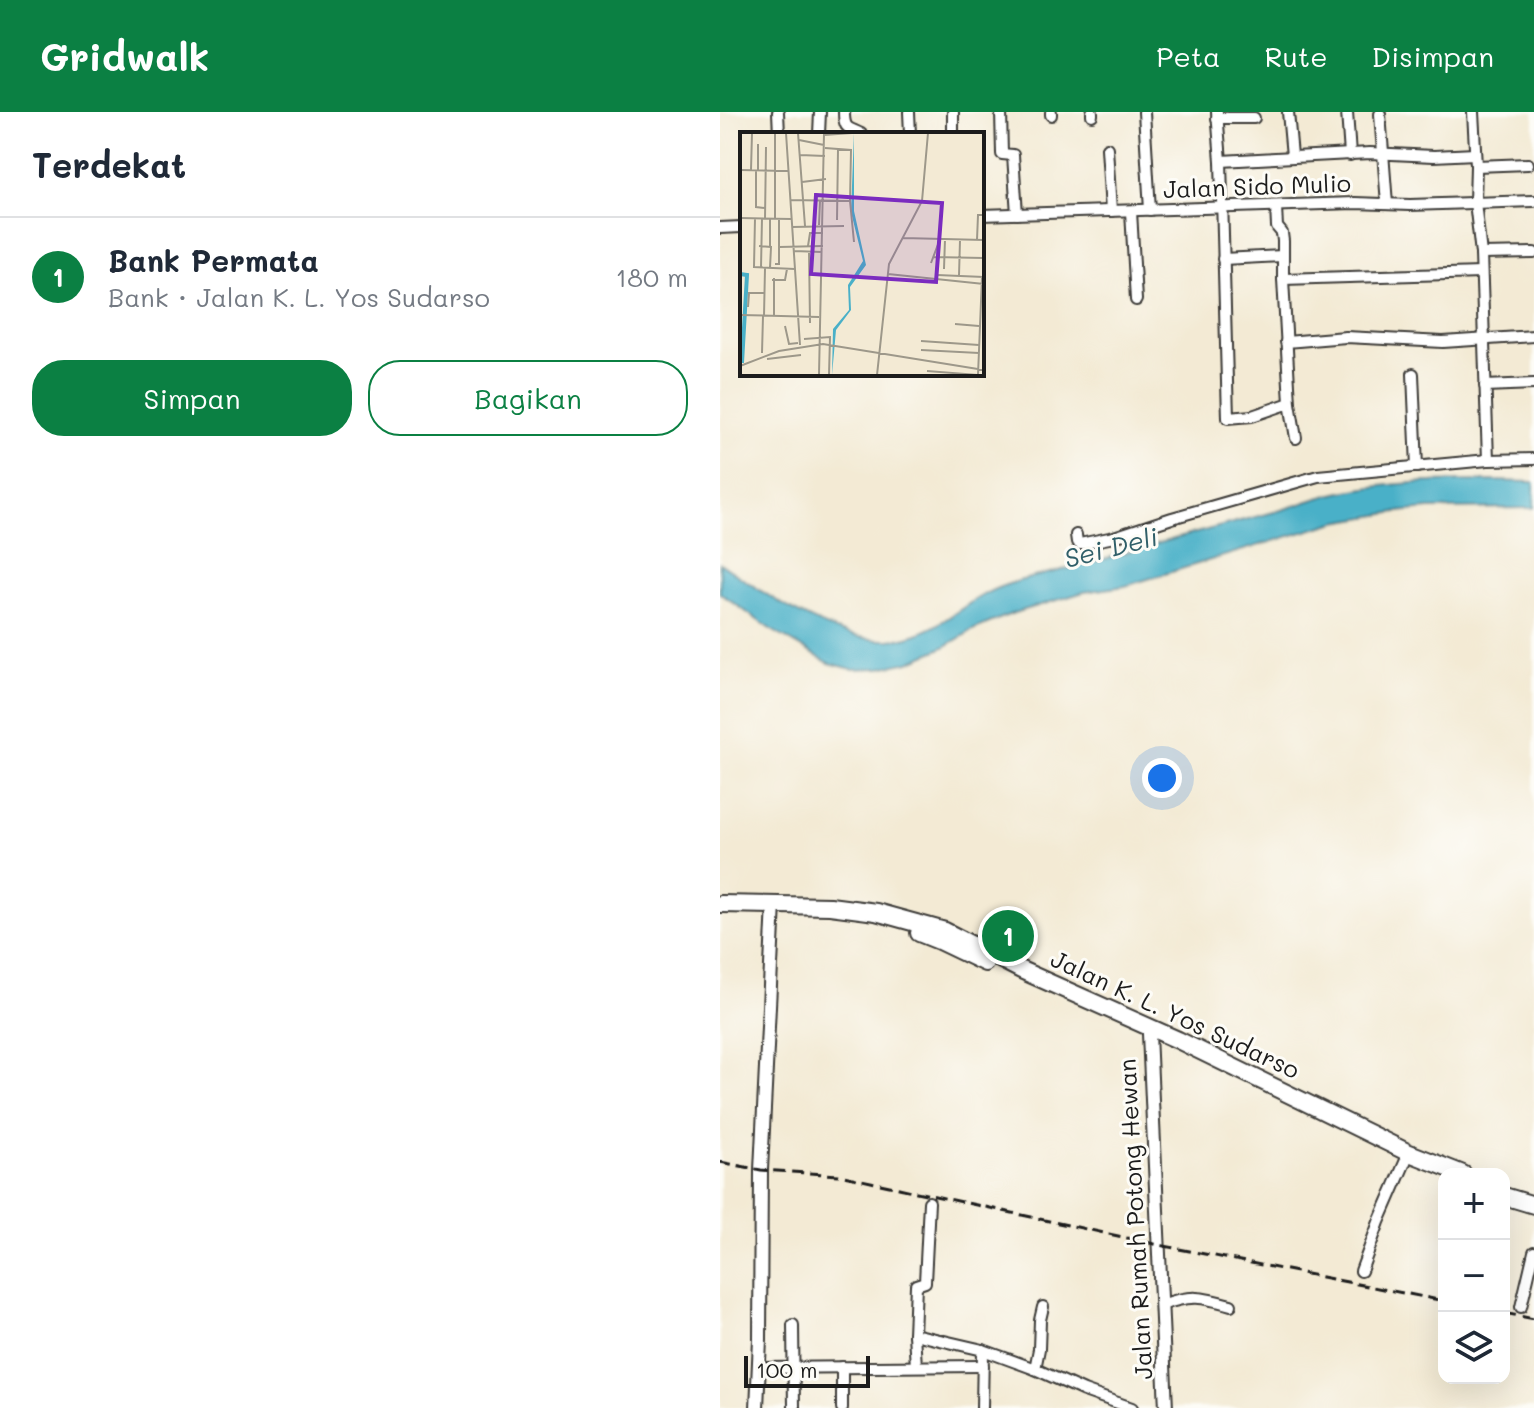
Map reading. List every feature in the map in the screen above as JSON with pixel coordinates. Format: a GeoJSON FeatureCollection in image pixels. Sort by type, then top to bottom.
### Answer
{"type":"FeatureCollection","features":[{"type":"Feature","properties":{"kind":"highway","name":"Jalan K. L. Yos Sudarso"},"geometry":{"type":"LineString","coordinates":[[720,904],[855,919],[903,928],[939,941],[1017,978],[1150,1031],[1407,1152],[1448,1168]]}},
{"type":"Feature","properties":{"kind":"highway","name":"Jalan K. L. Yos Sudarso"},"geometry":{"type":"LineString","coordinates":[[720,914],[774,908]]}},
{"type":"Feature","properties":{"kind":"highway","name":"Jalan K. L. Yos Sudarso"},"geometry":{"type":"LineString","coordinates":[[1150,1031],[1406,1160],[1438,1172]]}},
{"type":"Feature","properties":{"kind":"highway"},"geometry":{"type":"LineString","coordinates":[[1510,1191],[1534,1198]]}},
{"type":"Feature","properties":{"kind":"highway"},"geometry":{"type":"LineString","coordinates":[[1510,1198],[1534,1205]]}},
{"type":"Feature","properties":{"kind":"street"},"geometry":{"type":"LineString","coordinates":[[778,112],[779,132]]}},
{"type":"Feature","properties":{"kind":"street"},"geometry":{"type":"LineString","coordinates":[[819,132],[820,112]]}},
{"type":"Feature","properties":{"kind":"street"},"geometry":{"type":"LineString","coordinates":[[844,112],[845,125],[856,132]]}},
{"type":"Feature","properties":{"kind":"street"},"geometry":{"type":"LineString","coordinates":[[909,112],[910,132]]}},
{"type":"Feature","properties":{"kind":"street"},"geometry":{"type":"LineString","coordinates":[[1001,112],[1002,154],[1013,155],[1017,214]]}},
{"type":"Feature","properties":{"kind":"street"},"geometry":{"type":"LineString","coordinates":[[1144,112],[1150,210]]}},
{"type":"Feature","properties":{"kind":"street"},"geometry":{"type":"LineString","coordinates":[[1288,112],[1292,156]]}},
{"type":"Feature","properties":{"kind":"street"},"geometry":{"type":"LineString","coordinates":[[1347,112],[1350,155]]}},
{"type":"Feature","properties":{"kind":"street"},"geometry":{"type":"LineString","coordinates":[[1473,112],[1488,460]]}},
{"type":"Feature","properties":{"kind":"street"},"geometry":{"type":"LineString","coordinates":[[1380,114],[1387,204]]}},
{"type":"Feature","properties":{"kind":"street"},"geometry":{"type":"LineString","coordinates":[[1254,118],[1217,115],[1223,209],[1228,418],[1252,416],[1290,403]]}},
{"type":"Feature","properties":{"kind":"street"},"geometry":{"type":"LineString","coordinates":[[1107,148],[1111,211]]}},
{"type":"Feature","properties":{"kind":"street"},"geometry":{"type":"LineString","coordinates":[[1221,161],[1383,153],[1528,164]]}},
{"type":"Feature","properties":{"kind":"street","name":"Jalan Sido Mulio"},"geometry":{"type":"LineString","coordinates":[[984,215],[1355,203],[1534,201]]}},
{"type":"Feature","properties":{"kind":"street"},"geometry":{"type":"LineString","coordinates":[[1276,207],[1277,227],[1283,237],[1286,342],[1296,438]]}},
{"type":"Feature","properties":{"kind":"street"},"geometry":{"type":"LineString","coordinates":[[1131,211],[1136,300]]}},
{"type":"Feature","properties":{"kind":"street"},"geometry":{"type":"LineString","coordinates":[[720,228],[740,227]]}},
{"type":"Feature","properties":{"kind":"street"},"geometry":{"type":"LineString","coordinates":[[1481,254],[1534,253]]}},
{"type":"Feature","properties":{"kind":"street"},"geometry":{"type":"LineString","coordinates":[[1223,259],[1283,256]]}},
{"type":"Feature","properties":{"kind":"street"},"geometry":{"type":"LineString","coordinates":[[1283,279],[1481,273]]}},
{"type":"Feature","properties":{"kind":"street"},"geometry":{"type":"LineString","coordinates":[[1286,342],[1346,337],[1443,342],[1534,336]]}},
{"type":"Feature","properties":{"kind":"street"},"geometry":{"type":"LineString","coordinates":[[1413,374],[1417,467]]}},
{"type":"Feature","properties":{"kind":"street"},"geometry":{"type":"LineString","coordinates":[[1485,386],[1534,384]]}},
{"type":"Feature","properties":{"kind":"street"},"geometry":{"type":"LineString","coordinates":[[1076,535],[1080,544],[1114,537],[1318,476],[1488,460],[1534,459]]}},
{"type":"Feature","properties":{"kind":"street"},"geometry":{"type":"LineString","coordinates":[[757,1408],[761,1170],[774,908]]}},
{"type":"Feature","properties":{"kind":"street","name":"Jalan Rumah Potong Hewan"},"geometry":{"type":"LineString","coordinates":[[1150,1031],[1166,1408]]}},
{"type":"Feature","properties":{"kind":"street"},"geometry":{"type":"LineString","coordinates":[[1361,1271],[1406,1160]]}},
{"type":"Feature","properties":{"kind":"street"},"geometry":{"type":"LineString","coordinates":[[916,1366],[916,1285],[924,1283],[926,1277],[929,1202]]}},
{"type":"Feature","properties":{"kind":"street"},"geometry":{"type":"LineString","coordinates":[[1521,1307],[1534,1252]]}},
{"type":"Feature","properties":{"kind":"street"},"geometry":{"type":"LineString","coordinates":[[1162,1305],[1178,1299],[1201,1297],[1231,1305]]}},
{"type":"Feature","properties":{"kind":"street"},"geometry":{"type":"LineString","coordinates":[[1035,1369],[1043,1307]]}},
{"type":"Feature","properties":{"kind":"street"},"geometry":{"type":"LineString","coordinates":[[793,1325],[794,1408]]}},
{"type":"Feature","properties":{"kind":"street"},"geometry":{"type":"LineString","coordinates":[[914,1334],[983,1350],[1132,1408]]}},
{"type":"Feature","properties":{"kind":"street"},"geometry":{"type":"LineString","coordinates":[[982,1408],[983,1350]]}},
{"type":"Feature","properties":{"kind":"street"},"geometry":{"type":"LineString","coordinates":[[760,1368],[983,1366]]}},
{"type":"Feature","properties":{"kind":"street"},"geometry":{"type":"LineString","coordinates":[[842,1367],[842,1408]]}},
{"type":"Feature","properties":{"kind":"water"},"geometry":{"type":"Polygon","coordinates":[[[1534,482],[1534,508],[1429,509],[1336,522],[1125,586],[1084,592],[1011,614],[909,662],[880,668],[852,669],[829,663],[770,629],[720,593],[720,563],[778,602],[823,625],[867,639],[889,640],[922,632],[1003,586],[1326,496],[1398,484],[1534,482]]]}},
{"type":"Feature","properties":{"kind":"railway"},"geometry":{"type":"LineString","coordinates":[[720,1162],[761,1170],[839,1175],[1159,1245],[1438,1300]]}},
{"type":"Feature","properties":{"kind":"railway"},"geometry":{"type":"LineString","coordinates":[[1510,1314],[1534,1319]]}},
{"type":"Feature","properties":{"kind":"place","name":"Bank Permata"},"geometry":{"type":"Point","coordinates":[1008,936]}},
{"type":"Feature","properties":{"kind":"water label","name":"Sei Deli"},"geometry":{"type":"Point","coordinates":[1111,548]}}]}
